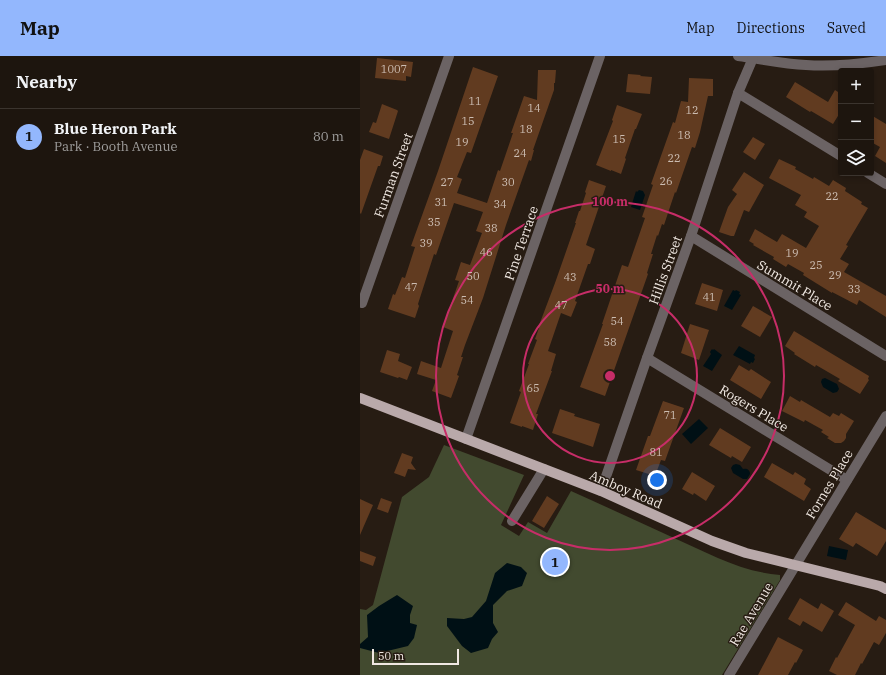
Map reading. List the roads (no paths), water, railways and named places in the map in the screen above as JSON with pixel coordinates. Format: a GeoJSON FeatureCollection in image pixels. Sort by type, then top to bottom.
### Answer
{"type":"FeatureCollection","features":[{"type":"Feature","properties":{"kind":"main road","name":"Amboy Road"},"geometry":{"type":"LineString","coordinates":[[360,398],[601,491],[712,541],[746,553],[880,586],[886,589]]}},
{"type":"Feature","properties":{"kind":"street","name":"Furman Street"},"geometry":{"type":"LineString","coordinates":[[362,302],[449,56]]}},
{"type":"Feature","properties":{"kind":"street","name":"Pine Terrace"},"geometry":{"type":"LineString","coordinates":[[466,439],[600,56]]}},
{"type":"Feature","properties":{"kind":"street"},"geometry":{"type":"LineString","coordinates":[[738,56],[773,62],[806,65],[838,65],[870,63],[886,60]]}},
{"type":"Feature","properties":{"kind":"street","name":"Hillis Street"},"geometry":{"type":"LineString","coordinates":[[601,491],[738,94],[753,58]]}},
{"type":"Feature","properties":{"kind":"street"},"geometry":{"type":"LineString","coordinates":[[738,94],[838,154]]}},
{"type":"Feature","properties":{"kind":"street"},"geometry":{"type":"LineString","coordinates":[[873,176],[886,184]]}},
{"type":"Feature","properties":{"kind":"street","name":"Summit Place"},"geometry":{"type":"LineString","coordinates":[[690,236],[886,356]]}},
{"type":"Feature","properties":{"kind":"street","name":"Rogers Place"},"geometry":{"type":"LineString","coordinates":[[647,358],[847,480]]}},
{"type":"Feature","properties":{"kind":"street","name":"Fornes Place"},"geometry":{"type":"LineString","coordinates":[[795,566],[886,416]]}},
{"type":"Feature","properties":{"kind":"street"},"geometry":{"type":"LineString","coordinates":[[512,521],[544,469]]}},
{"type":"Feature","properties":{"kind":"street","name":"Rae Avenue"},"geometry":{"type":"LineString","coordinates":[[729,675],[795,566]]}},
{"type":"Feature","properties":{"kind":"place","name":"Blue Heron Park"},"geometry":{"type":"Point","coordinates":[555,562]}}]}
